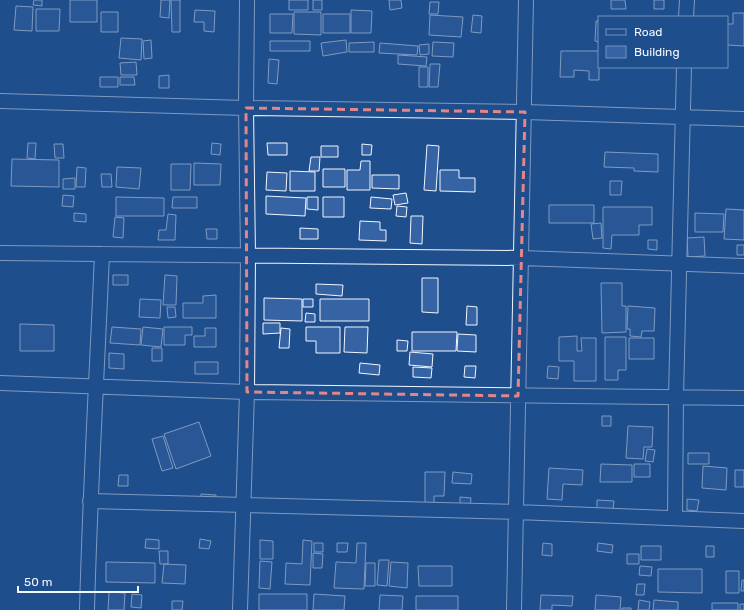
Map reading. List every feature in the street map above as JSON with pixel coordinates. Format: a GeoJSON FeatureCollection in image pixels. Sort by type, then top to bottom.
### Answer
{"type":"FeatureCollection","features":[{"type":"Feature","properties":{"kind":"street"},"geometry":{"type":"LineString","coordinates":[[240,610],[247,392],[247,0]]}},
{"type":"Feature","properties":{"kind":"street"},"geometry":{"type":"LineString","coordinates":[[514,610],[525,112],[526,0]]}},
{"type":"Feature","properties":{"kind":"street"},"geometry":{"type":"LineString","coordinates":[[686,16],[687,0]]}},
{"type":"Feature","properties":{"kind":"street"},"geometry":{"type":"LineString","coordinates":[[675,518],[676,397],[684,68]]}},
{"type":"Feature","properties":{"kind":"street"},"geometry":{"type":"LineString","coordinates":[[0,100],[246,108],[525,112],[744,119]]}},
{"type":"Feature","properties":{"kind":"street"},"geometry":{"type":"LineString","coordinates":[[0,253],[522,258],[679,265],[744,266]]}},
{"type":"Feature","properties":{"kind":"street"},"geometry":{"type":"LineString","coordinates":[[87,610],[90,501],[102,254]]}},
{"type":"Feature","properties":{"kind":"street"},"geometry":{"type":"LineString","coordinates":[[0,383],[247,392],[744,398]]}},
{"type":"Feature","properties":{"kind":"street"},"geometry":{"type":"LineString","coordinates":[[90,501],[516,512],[744,521]]}},
{"type":"Feature","properties":{"kind":"highlighted area"},"geometry":{"type":"Polygon","coordinates":[[[246,108],[525,112],[518,396],[247,392],[246,108]]]}},
{"type":"Feature","properties":{"kind":"building"},"geometry":{"type":"Polygon","coordinates":[[[34,0],[42,0],[42,6],[33,5],[34,0]]]}},
{"type":"Feature","properties":{"kind":"building"},"geometry":{"type":"Polygon","coordinates":[[[70,0],[97,0],[97,22],[70,22],[70,0]]]}},
{"type":"Feature","properties":{"kind":"building"},"geometry":{"type":"Polygon","coordinates":[[[161,0],[170,0],[169,18],[160,17],[161,0]]]}},
{"type":"Feature","properties":{"kind":"building"},"geometry":{"type":"Polygon","coordinates":[[[171,0],[180,0],[180,32],[172,32],[171,0]]]}},
{"type":"Feature","properties":{"kind":"building"},"geometry":{"type":"Polygon","coordinates":[[[289,0],[308,0],[308,10],[289,10],[289,0]]]}},
{"type":"Feature","properties":{"kind":"building"},"geometry":{"type":"Polygon","coordinates":[[[313,0],[322,0],[322,10],[313,10],[313,0]]]}},
{"type":"Feature","properties":{"kind":"building"},"geometry":{"type":"Polygon","coordinates":[[[389,0],[401,0],[402,8],[390,10],[389,0]]]}},
{"type":"Feature","properties":{"kind":"building"},"geometry":{"type":"Polygon","coordinates":[[[611,0],[625,0],[626,9],[611,9],[611,0]]]}},
{"type":"Feature","properties":{"kind":"building"},"geometry":{"type":"Polygon","coordinates":[[[654,0],[664,0],[664,9],[654,9],[654,0]]]}},
{"type":"Feature","properties":{"kind":"building"},"geometry":{"type":"Polygon","coordinates":[[[430,2],[439,2],[438,14],[429,14],[430,2]]]}},
{"type":"Feature","properties":{"kind":"building"},"geometry":{"type":"Polygon","coordinates":[[[16,6],[33,7],[32,31],[14,30],[16,6]]]}},
{"type":"Feature","properties":{"kind":"building"},"geometry":{"type":"Polygon","coordinates":[[[36,9],[60,9],[59,31],[36,31],[36,9]]]}},
{"type":"Feature","properties":{"kind":"building"},"geometry":{"type":"Polygon","coordinates":[[[195,10],[215,11],[214,32],[204,31],[204,22],[194,22],[195,10]]]}},
{"type":"Feature","properties":{"kind":"building"},"geometry":{"type":"Polygon","coordinates":[[[351,10],[372,11],[371,33],[351,33],[351,10]]]}},
{"type":"Feature","properties":{"kind":"building"},"geometry":{"type":"Polygon","coordinates":[[[101,12],[118,12],[118,32],[101,32],[101,12]]]}},
{"type":"Feature","properties":{"kind":"building"},"geometry":{"type":"Polygon","coordinates":[[[294,12],[321,12],[321,35],[294,34],[294,12]]]}},
{"type":"Feature","properties":{"kind":"building"},"geometry":{"type":"Polygon","coordinates":[[[733,13],[744,13],[744,46],[728,45],[728,24],[733,24],[733,13]]]}},
{"type":"Feature","properties":{"kind":"building"},"geometry":{"type":"Polygon","coordinates":[[[270,14],[293,14],[292,33],[270,33],[270,14]]]}},
{"type":"Feature","properties":{"kind":"building"},"geometry":{"type":"Polygon","coordinates":[[[323,14],[350,14],[350,33],[323,33],[323,14]]]}},
{"type":"Feature","properties":{"kind":"building"},"geometry":{"type":"Polygon","coordinates":[[[430,15],[463,17],[461,37],[429,35],[430,15]]]}},
{"type":"Feature","properties":{"kind":"building"},"geometry":{"type":"Polygon","coordinates":[[[473,15],[482,16],[481,33],[471,32],[473,15]]]}},
{"type":"Feature","properties":{"kind":"building"},"geometry":{"type":"Polygon","coordinates":[[[596,21],[598,21],[598,42],[595,41],[596,21]]]}},
{"type":"Feature","properties":{"kind":"building"},"geometry":{"type":"Polygon","coordinates":[[[121,38],[142,39],[141,60],[119,58],[121,38]]]}},
{"type":"Feature","properties":{"kind":"building"},"geometry":{"type":"Polygon","coordinates":[[[151,40],[152,58],[144,59],[143,41],[151,40]]]}},
{"type":"Feature","properties":{"kind":"building"},"geometry":{"type":"Polygon","coordinates":[[[346,40],[347,52],[323,56],[321,43],[346,40]]]}},
{"type":"Feature","properties":{"kind":"building"},"geometry":{"type":"Polygon","coordinates":[[[270,41],[310,41],[310,51],[270,51],[270,41]]]}},
{"type":"Feature","properties":{"kind":"building"},"geometry":{"type":"Polygon","coordinates":[[[374,42],[374,52],[349,52],[349,43],[374,42]]]}},
{"type":"Feature","properties":{"kind":"building"},"geometry":{"type":"Polygon","coordinates":[[[433,42],[454,43],[453,57],[432,56],[433,42]]]}},
{"type":"Feature","properties":{"kind":"building"},"geometry":{"type":"Polygon","coordinates":[[[380,43],[418,46],[417,55],[379,53],[380,43]]]}},
{"type":"Feature","properties":{"kind":"building"},"geometry":{"type":"Polygon","coordinates":[[[429,44],[429,54],[420,55],[419,45],[429,44]]]}},
{"type":"Feature","properties":{"kind":"building"},"geometry":{"type":"Polygon","coordinates":[[[561,51],[598,51],[599,80],[589,80],[589,71],[574,70],[574,77],[560,77],[561,51]]]}},
{"type":"Feature","properties":{"kind":"building"},"geometry":{"type":"Polygon","coordinates":[[[398,55],[427,57],[426,66],[398,64],[398,55]]]}},
{"type":"Feature","properties":{"kind":"building"},"geometry":{"type":"Polygon","coordinates":[[[269,59],[279,60],[277,84],[268,83],[269,59]]]}},
{"type":"Feature","properties":{"kind":"building"},"geometry":{"type":"Polygon","coordinates":[[[136,62],[137,75],[121,75],[120,63],[136,62]]]}},
{"type":"Feature","properties":{"kind":"building"},"geometry":{"type":"Polygon","coordinates":[[[430,64],[440,64],[438,87],[429,87],[430,64]]]}},
{"type":"Feature","properties":{"kind":"building"},"geometry":{"type":"Polygon","coordinates":[[[419,67],[428,67],[428,87],[419,87],[419,67]]]}},
{"type":"Feature","properties":{"kind":"building"},"geometry":{"type":"Polygon","coordinates":[[[169,75],[169,88],[159,88],[159,76],[169,75]]]}},
{"type":"Feature","properties":{"kind":"building"},"geometry":{"type":"Polygon","coordinates":[[[100,77],[118,77],[118,87],[100,87],[100,77]]]}},
{"type":"Feature","properties":{"kind":"building"},"geometry":{"type":"Polygon","coordinates":[[[120,77],[134,77],[135,85],[120,85],[120,77]]]}},
{"type":"Feature","properties":{"kind":"building"},"geometry":{"type":"Polygon","coordinates":[[[28,143],[36,143],[35,159],[27,158],[28,143]]]}},
{"type":"Feature","properties":{"kind":"building"},"geometry":{"type":"Polygon","coordinates":[[[212,143],[221,144],[220,155],[211,154],[212,143]]]}},
{"type":"Feature","properties":{"kind":"building"},"geometry":{"type":"Polygon","coordinates":[[[267,143],[287,143],[287,155],[268,155],[267,143]]]}},
{"type":"Feature","properties":{"kind":"building"},"geometry":{"type":"Polygon","coordinates":[[[54,144],[63,144],[64,158],[55,158],[54,144]]]}},
{"type":"Feature","properties":{"kind":"building"},"geometry":{"type":"Polygon","coordinates":[[[362,144],[372,145],[371,155],[362,155],[362,144]]]}},
{"type":"Feature","properties":{"kind":"building"},"geometry":{"type":"Polygon","coordinates":[[[427,145],[439,146],[436,191],[424,190],[427,145]]]}},
{"type":"Feature","properties":{"kind":"building"},"geometry":{"type":"Polygon","coordinates":[[[321,146],[338,146],[338,157],[321,157],[321,146]]]}},
{"type":"Feature","properties":{"kind":"building"},"geometry":{"type":"Polygon","coordinates":[[[605,152],[658,154],[658,172],[634,171],[634,168],[604,167],[605,152]]]}},
{"type":"Feature","properties":{"kind":"building"},"geometry":{"type":"Polygon","coordinates":[[[311,157],[320,157],[319,171],[309,171],[311,157]]]}},
{"type":"Feature","properties":{"kind":"building"},"geometry":{"type":"Polygon","coordinates":[[[12,159],[59,160],[59,187],[11,186],[12,159]]]}},
{"type":"Feature","properties":{"kind":"building"},"geometry":{"type":"Polygon","coordinates":[[[361,161],[370,161],[370,190],[347,190],[347,170],[360,170],[361,161]]]}},
{"type":"Feature","properties":{"kind":"building"},"geometry":{"type":"Polygon","coordinates":[[[194,163],[221,164],[220,185],[194,185],[194,163]]]}},
{"type":"Feature","properties":{"kind":"building"},"geometry":{"type":"Polygon","coordinates":[[[171,164],[191,164],[190,190],[171,190],[171,164]]]}},
{"type":"Feature","properties":{"kind":"building"},"geometry":{"type":"Polygon","coordinates":[[[77,167],[86,168],[85,187],[76,187],[77,167]]]}},
{"type":"Feature","properties":{"kind":"building"},"geometry":{"type":"Polygon","coordinates":[[[117,167],[141,168],[139,189],[116,187],[117,167]]]}},
{"type":"Feature","properties":{"kind":"building"},"geometry":{"type":"Polygon","coordinates":[[[323,169],[345,169],[345,187],[323,187],[323,169]]]}},
{"type":"Feature","properties":{"kind":"building"},"geometry":{"type":"Polygon","coordinates":[[[440,170],[459,170],[459,178],[475,178],[475,192],[440,191],[440,170]]]}},
{"type":"Feature","properties":{"kind":"building"},"geometry":{"type":"Polygon","coordinates":[[[290,171],[315,172],[315,191],[290,191],[290,171]]]}},
{"type":"Feature","properties":{"kind":"building"},"geometry":{"type":"Polygon","coordinates":[[[267,172],[287,173],[286,191],[266,190],[267,172]]]}},
{"type":"Feature","properties":{"kind":"building"},"geometry":{"type":"Polygon","coordinates":[[[101,174],[111,174],[112,187],[102,187],[101,174]]]}},
{"type":"Feature","properties":{"kind":"building"},"geometry":{"type":"Polygon","coordinates":[[[372,175],[399,175],[399,189],[372,188],[372,175]]]}},
{"type":"Feature","properties":{"kind":"building"},"geometry":{"type":"Polygon","coordinates":[[[75,178],[75,189],[63,189],[63,179],[75,178]]]}},
{"type":"Feature","properties":{"kind":"building"},"geometry":{"type":"Polygon","coordinates":[[[610,181],[622,181],[621,195],[610,195],[610,181]]]}},
{"type":"Feature","properties":{"kind":"building"},"geometry":{"type":"Polygon","coordinates":[[[406,193],[408,203],[395,205],[393,195],[406,193]]]}},
{"type":"Feature","properties":{"kind":"building"},"geometry":{"type":"Polygon","coordinates":[[[63,195],[74,196],[73,207],[62,206],[63,195]]]}},
{"type":"Feature","properties":{"kind":"building"},"geometry":{"type":"Polygon","coordinates":[[[266,196],[306,198],[305,216],[266,214],[266,196]]]}},
{"type":"Feature","properties":{"kind":"building"},"geometry":{"type":"Polygon","coordinates":[[[116,197],[164,198],[164,216],[116,216],[116,197]]]}},
{"type":"Feature","properties":{"kind":"building"},"geometry":{"type":"Polygon","coordinates":[[[173,197],[197,197],[197,208],[172,208],[173,197]]]}},
{"type":"Feature","properties":{"kind":"building"},"geometry":{"type":"Polygon","coordinates":[[[307,197],[318,197],[318,210],[307,209],[307,197]]]}},
{"type":"Feature","properties":{"kind":"building"},"geometry":{"type":"Polygon","coordinates":[[[323,197],[344,197],[344,217],[323,217],[323,197]]]}},
{"type":"Feature","properties":{"kind":"building"},"geometry":{"type":"Polygon","coordinates":[[[371,197],[392,199],[391,209],[370,208],[371,197]]]}},
{"type":"Feature","properties":{"kind":"building"},"geometry":{"type":"Polygon","coordinates":[[[549,205],[594,205],[594,223],[549,223],[549,205]]]}},
{"type":"Feature","properties":{"kind":"building"},"geometry":{"type":"Polygon","coordinates":[[[397,206],[407,207],[406,217],[396,216],[397,206]]]}},
{"type":"Feature","properties":{"kind":"building"},"geometry":{"type":"Polygon","coordinates":[[[603,207],[652,207],[652,225],[639,225],[639,235],[612,235],[611,249],[603,248],[603,207]]]}},
{"type":"Feature","properties":{"kind":"building"},"geometry":{"type":"Polygon","coordinates":[[[726,209],[744,210],[744,240],[724,239],[726,209]]]}},
{"type":"Feature","properties":{"kind":"building"},"geometry":{"type":"Polygon","coordinates":[[[74,213],[86,214],[86,222],[74,221],[74,213]]]}},
{"type":"Feature","properties":{"kind":"building"},"geometry":{"type":"Polygon","coordinates":[[[695,213],[724,214],[723,232],[695,232],[695,213]]]}},
{"type":"Feature","properties":{"kind":"building"},"geometry":{"type":"Polygon","coordinates":[[[168,214],[176,215],[175,240],[158,240],[159,230],[166,230],[168,214]]]}},
{"type":"Feature","properties":{"kind":"building"},"geometry":{"type":"Polygon","coordinates":[[[411,216],[423,216],[422,244],[410,243],[411,216]]]}},
{"type":"Feature","properties":{"kind":"building"},"geometry":{"type":"Polygon","coordinates":[[[115,217],[124,218],[123,238],[113,237],[115,217]]]}},
{"type":"Feature","properties":{"kind":"building"},"geometry":{"type":"Polygon","coordinates":[[[360,221],[380,222],[380,230],[386,230],[386,241],[359,240],[360,221]]]}},
{"type":"Feature","properties":{"kind":"building"},"geometry":{"type":"Polygon","coordinates":[[[601,223],[602,238],[593,239],[591,224],[601,223]]]}},
{"type":"Feature","properties":{"kind":"building"},"geometry":{"type":"Polygon","coordinates":[[[300,228],[318,229],[318,239],[300,239],[300,228]]]}},
{"type":"Feature","properties":{"kind":"building"},"geometry":{"type":"Polygon","coordinates":[[[206,229],[217,229],[217,239],[207,239],[206,229]]]}},
{"type":"Feature","properties":{"kind":"building"},"geometry":{"type":"Polygon","coordinates":[[[704,237],[705,256],[688,257],[687,238],[704,237]]]}},
{"type":"Feature","properties":{"kind":"building"},"geometry":{"type":"Polygon","coordinates":[[[648,240],[657,240],[657,250],[648,249],[648,240]]]}},
{"type":"Feature","properties":{"kind":"building"},"geometry":{"type":"Polygon","coordinates":[[[737,245],[744,245],[744,255],[737,255],[737,245]]]}},
{"type":"Feature","properties":{"kind":"building"},"geometry":{"type":"Polygon","coordinates":[[[113,275],[128,275],[128,285],[113,285],[113,275]]]}},
{"type":"Feature","properties":{"kind":"building"},"geometry":{"type":"Polygon","coordinates":[[[165,275],[177,276],[176,305],[163,305],[165,275]]]}},
{"type":"Feature","properties":{"kind":"building"},"geometry":{"type":"Polygon","coordinates":[[[422,278],[438,278],[438,313],[422,312],[422,278]]]}},
{"type":"Feature","properties":{"kind":"building"},"geometry":{"type":"Polygon","coordinates":[[[601,283],[622,283],[622,306],[626,306],[626,332],[602,333],[601,283]]]}},
{"type":"Feature","properties":{"kind":"building"},"geometry":{"type":"Polygon","coordinates":[[[316,284],[343,285],[342,296],[316,294],[316,284]]]}},
{"type":"Feature","properties":{"kind":"building"},"geometry":{"type":"Polygon","coordinates":[[[216,295],[216,318],[183,318],[183,303],[203,303],[203,296],[216,295]]]}},
{"type":"Feature","properties":{"kind":"building"},"geometry":{"type":"Polygon","coordinates":[[[264,298],[302,299],[302,321],[264,320],[264,298]]]}},
{"type":"Feature","properties":{"kind":"building"},"geometry":{"type":"Polygon","coordinates":[[[140,299],[161,300],[160,318],[139,317],[140,299]]]}},
{"type":"Feature","properties":{"kind":"building"},"geometry":{"type":"Polygon","coordinates":[[[303,299],[313,299],[313,307],[303,307],[303,299]]]}},
{"type":"Feature","properties":{"kind":"building"},"geometry":{"type":"Polygon","coordinates":[[[320,299],[369,299],[369,321],[320,321],[320,299]]]}},
{"type":"Feature","properties":{"kind":"building"},"geometry":{"type":"Polygon","coordinates":[[[467,306],[477,307],[477,325],[466,325],[467,306]]]}},
{"type":"Feature","properties":{"kind":"building"},"geometry":{"type":"Polygon","coordinates":[[[628,306],[655,308],[654,331],[642,331],[641,337],[630,336],[630,329],[627,329],[628,306]]]}},
{"type":"Feature","properties":{"kind":"building"},"geometry":{"type":"Polygon","coordinates":[[[167,307],[175,307],[176,317],[168,318],[167,307]]]}},
{"type":"Feature","properties":{"kind":"building"},"geometry":{"type":"Polygon","coordinates":[[[306,313],[315,314],[315,322],[305,322],[306,313]]]}},
{"type":"Feature","properties":{"kind":"building"},"geometry":{"type":"Polygon","coordinates":[[[263,323],[280,323],[280,333],[263,334],[263,323]]]}},
{"type":"Feature","properties":{"kind":"building"},"geometry":{"type":"Polygon","coordinates":[[[20,324],[54,325],[54,351],[20,351],[20,324]]]}},
{"type":"Feature","properties":{"kind":"building"},"geometry":{"type":"Polygon","coordinates":[[[112,327],[141,329],[140,345],[110,343],[112,327]]]}},
{"type":"Feature","properties":{"kind":"building"},"geometry":{"type":"Polygon","coordinates":[[[143,327],[163,329],[161,347],[141,345],[143,327]]]}},
{"type":"Feature","properties":{"kind":"building"},"geometry":{"type":"Polygon","coordinates":[[[164,327],[192,327],[192,335],[185,335],[185,345],[164,345],[164,327]]]}},
{"type":"Feature","properties":{"kind":"building"},"geometry":{"type":"Polygon","coordinates":[[[306,327],[340,327],[340,353],[316,353],[316,341],[306,341],[306,327]]]}},
{"type":"Feature","properties":{"kind":"building"},"geometry":{"type":"Polygon","coordinates":[[[345,327],[368,327],[367,353],[344,352],[345,327]]]}},
{"type":"Feature","properties":{"kind":"building"},"geometry":{"type":"Polygon","coordinates":[[[205,328],[216,328],[216,347],[194,347],[194,336],[205,336],[205,328]]]}},
{"type":"Feature","properties":{"kind":"building"},"geometry":{"type":"Polygon","coordinates":[[[281,328],[290,329],[289,348],[279,348],[281,328]]]}},
{"type":"Feature","properties":{"kind":"building"},"geometry":{"type":"Polygon","coordinates":[[[412,332],[457,332],[456,351],[412,351],[412,332]]]}},
{"type":"Feature","properties":{"kind":"building"},"geometry":{"type":"Polygon","coordinates":[[[458,334],[476,335],[476,352],[457,351],[458,334]]]}},
{"type":"Feature","properties":{"kind":"building"},"geometry":{"type":"Polygon","coordinates":[[[577,336],[577,351],[582,351],[581,338],[596,338],[596,381],[574,381],[574,361],[559,361],[559,337],[577,336]]]}},
{"type":"Feature","properties":{"kind":"building"},"geometry":{"type":"Polygon","coordinates":[[[605,337],[626,337],[626,370],[618,370],[618,380],[605,380],[605,337]]]}},
{"type":"Feature","properties":{"kind":"building"},"geometry":{"type":"Polygon","coordinates":[[[629,338],[654,338],[654,359],[629,359],[629,338]]]}},
{"type":"Feature","properties":{"kind":"building"},"geometry":{"type":"Polygon","coordinates":[[[397,340],[408,341],[407,351],[397,351],[397,340]]]}},
{"type":"Feature","properties":{"kind":"building"},"geometry":{"type":"Polygon","coordinates":[[[152,348],[162,348],[162,361],[152,361],[152,348]]]}},
{"type":"Feature","properties":{"kind":"building"},"geometry":{"type":"Polygon","coordinates":[[[410,352],[433,354],[432,367],[409,365],[410,352]]]}},
{"type":"Feature","properties":{"kind":"building"},"geometry":{"type":"Polygon","coordinates":[[[109,353],[124,354],[124,369],[109,368],[109,353]]]}},
{"type":"Feature","properties":{"kind":"building"},"geometry":{"type":"Polygon","coordinates":[[[195,362],[218,362],[218,374],[195,374],[195,362]]]}},
{"type":"Feature","properties":{"kind":"building"},"geometry":{"type":"Polygon","coordinates":[[[360,363],[380,365],[379,375],[359,373],[360,363]]]}},
{"type":"Feature","properties":{"kind":"building"},"geometry":{"type":"Polygon","coordinates":[[[465,366],[476,366],[475,378],[464,377],[465,366]]]}},
{"type":"Feature","properties":{"kind":"building"},"geometry":{"type":"Polygon","coordinates":[[[548,366],[559,367],[558,379],[547,378],[548,366]]]}},
{"type":"Feature","properties":{"kind":"building"},"geometry":{"type":"Polygon","coordinates":[[[413,367],[432,368],[431,378],[413,377],[413,367]]]}},
{"type":"Feature","properties":{"kind":"building"},"geometry":{"type":"Polygon","coordinates":[[[602,416],[611,416],[611,426],[602,426],[602,416]]]}},
{"type":"Feature","properties":{"kind":"building"},"geometry":{"type":"Polygon","coordinates":[[[199,422],[211,456],[176,469],[164,434],[199,422]]]}},
{"type":"Feature","properties":{"kind":"building"},"geometry":{"type":"Polygon","coordinates":[[[628,426],[653,427],[652,447],[644,447],[643,459],[626,458],[628,426]]]}},
{"type":"Feature","properties":{"kind":"building"},"geometry":{"type":"Polygon","coordinates":[[[163,436],[173,468],[162,471],[152,439],[163,436]]]}},
{"type":"Feature","properties":{"kind":"building"},"geometry":{"type":"Polygon","coordinates":[[[647,449],[655,450],[653,462],[645,461],[647,449]]]}},
{"type":"Feature","properties":{"kind":"building"},"geometry":{"type":"Polygon","coordinates":[[[688,453],[709,453],[709,464],[688,464],[688,453]]]}},
{"type":"Feature","properties":{"kind":"building"},"geometry":{"type":"Polygon","coordinates":[[[601,464],[632,465],[632,482],[600,482],[601,464]]]}},
{"type":"Feature","properties":{"kind":"building"},"geometry":{"type":"Polygon","coordinates":[[[634,464],[650,464],[650,477],[634,477],[634,464]]]}},
{"type":"Feature","properties":{"kind":"building"},"geometry":{"type":"Polygon","coordinates":[[[703,466],[727,468],[726,490],[702,488],[703,466]]]}},
{"type":"Feature","properties":{"kind":"building"},"geometry":{"type":"Polygon","coordinates":[[[549,468],[583,470],[582,485],[563,484],[562,500],[547,499],[549,468]]]}},
{"type":"Feature","properties":{"kind":"building"},"geometry":{"type":"Polygon","coordinates":[[[735,470],[744,470],[744,487],[735,487],[735,470]]]}},
{"type":"Feature","properties":{"kind":"building"},"geometry":{"type":"Polygon","coordinates":[[[425,472],[445,472],[444,496],[434,496],[434,507],[425,507],[425,472]]]}},
{"type":"Feature","properties":{"kind":"building"},"geometry":{"type":"Polygon","coordinates":[[[453,472],[472,474],[471,484],[452,483],[453,472]]]}},
{"type":"Feature","properties":{"kind":"building"},"geometry":{"type":"Polygon","coordinates":[[[119,475],[128,475],[128,486],[118,486],[119,475]]]}},
{"type":"Feature","properties":{"kind":"building"},"geometry":{"type":"Polygon","coordinates":[[[201,494],[216,495],[215,505],[201,504],[201,494]]]}},
{"type":"Feature","properties":{"kind":"building"},"geometry":{"type":"Polygon","coordinates":[[[460,497],[471,498],[470,508],[460,507],[460,497]]]}},
{"type":"Feature","properties":{"kind":"building"},"geometry":{"type":"Polygon","coordinates":[[[687,499],[699,500],[697,511],[687,510],[687,499]]]}},
{"type":"Feature","properties":{"kind":"building"},"geometry":{"type":"Polygon","coordinates":[[[597,500],[614,501],[613,510],[597,509],[597,500]]]}},
{"type":"Feature","properties":{"kind":"building"},"geometry":{"type":"Polygon","coordinates":[[[146,539],[159,540],[159,549],[145,548],[146,539]]]}},
{"type":"Feature","properties":{"kind":"building"},"geometry":{"type":"Polygon","coordinates":[[[200,539],[211,541],[209,549],[199,548],[200,539]]]}},
{"type":"Feature","properties":{"kind":"building"},"geometry":{"type":"Polygon","coordinates":[[[260,540],[273,541],[273,559],[260,559],[260,540]]]}},
{"type":"Feature","properties":{"kind":"building"},"geometry":{"type":"Polygon","coordinates":[[[303,540],[312,541],[310,585],[285,584],[286,563],[302,564],[303,540]]]}},
{"type":"Feature","properties":{"kind":"building"},"geometry":{"type":"Polygon","coordinates":[[[314,543],[323,543],[323,552],[314,552],[314,543]]]}},
{"type":"Feature","properties":{"kind":"building"},"geometry":{"type":"Polygon","coordinates":[[[337,543],[348,543],[347,552],[337,552],[337,543]]]}},
{"type":"Feature","properties":{"kind":"building"},"geometry":{"type":"Polygon","coordinates":[[[357,543],[366,543],[364,589],[334,588],[336,562],[356,563],[357,543]]]}},
{"type":"Feature","properties":{"kind":"building"},"geometry":{"type":"Polygon","coordinates":[[[543,543],[552,544],[552,556],[542,555],[543,543]]]}},
{"type":"Feature","properties":{"kind":"building"},"geometry":{"type":"Polygon","coordinates":[[[598,543],[613,545],[612,553],[597,551],[598,543]]]}},
{"type":"Feature","properties":{"kind":"building"},"geometry":{"type":"Polygon","coordinates":[[[641,546],[661,546],[661,560],[641,560],[641,546]]]}},
{"type":"Feature","properties":{"kind":"building"},"geometry":{"type":"Polygon","coordinates":[[[706,546],[714,546],[714,557],[706,557],[706,546]]]}},
{"type":"Feature","properties":{"kind":"building"},"geometry":{"type":"Polygon","coordinates":[[[159,551],[168,551],[168,564],[160,564],[159,551]]]}},
{"type":"Feature","properties":{"kind":"building"},"geometry":{"type":"Polygon","coordinates":[[[313,553],[323,554],[322,568],[313,568],[313,553]]]}},
{"type":"Feature","properties":{"kind":"building"},"geometry":{"type":"Polygon","coordinates":[[[627,554],[639,554],[639,564],[627,564],[627,554]]]}},
{"type":"Feature","properties":{"kind":"building"},"geometry":{"type":"Polygon","coordinates":[[[379,560],[389,560],[387,586],[377,585],[379,560]]]}},
{"type":"Feature","properties":{"kind":"building"},"geometry":{"type":"Polygon","coordinates":[[[260,561],[272,562],[270,589],[259,588],[260,561]]]}},
{"type":"Feature","properties":{"kind":"building"},"geometry":{"type":"Polygon","coordinates":[[[106,562],[155,563],[155,583],[106,582],[106,562]]]}},
{"type":"Feature","properties":{"kind":"building"},"geometry":{"type":"Polygon","coordinates":[[[391,562],[408,563],[407,588],[389,586],[391,562]]]}},
{"type":"Feature","properties":{"kind":"building"},"geometry":{"type":"Polygon","coordinates":[[[366,563],[375,563],[375,586],[365,586],[366,563]]]}},
{"type":"Feature","properties":{"kind":"building"},"geometry":{"type":"Polygon","coordinates":[[[164,564],[186,565],[185,584],[162,583],[164,564]]]}},
{"type":"Feature","properties":{"kind":"building"},"geometry":{"type":"Polygon","coordinates":[[[418,566],[452,566],[452,586],[419,586],[418,566]]]}},
{"type":"Feature","properties":{"kind":"building"},"geometry":{"type":"Polygon","coordinates":[[[640,566],[652,567],[651,576],[639,575],[640,566]]]}},
{"type":"Feature","properties":{"kind":"building"},"geometry":{"type":"Polygon","coordinates":[[[658,569],[702,569],[702,593],[658,592],[658,569]]]}},
{"type":"Feature","properties":{"kind":"building"},"geometry":{"type":"Polygon","coordinates":[[[726,571],[739,571],[739,593],[726,593],[726,571]]]}},
{"type":"Feature","properties":{"kind":"building"},"geometry":{"type":"Polygon","coordinates":[[[742,580],[744,580],[744,591],[741,591],[742,580]]]}},
{"type":"Feature","properties":{"kind":"building"},"geometry":{"type":"Polygon","coordinates":[[[637,584],[645,584],[644,595],[636,595],[637,584]]]}},
{"type":"Feature","properties":{"kind":"building"},"geometry":{"type":"Polygon","coordinates":[[[109,592],[125,593],[124,610],[108,610],[109,592]]]}},
{"type":"Feature","properties":{"kind":"building"},"geometry":{"type":"Polygon","coordinates":[[[132,594],[142,595],[141,608],[131,607],[132,594]]]}},
{"type":"Feature","properties":{"kind":"building"},"geometry":{"type":"Polygon","coordinates":[[[259,594],[307,594],[307,610],[259,610],[259,594]]]}},
{"type":"Feature","properties":{"kind":"building"},"geometry":{"type":"Polygon","coordinates":[[[314,594],[345,596],[344,610],[313,610],[314,594]]]}},
{"type":"Feature","properties":{"kind":"building"},"geometry":{"type":"Polygon","coordinates":[[[380,595],[403,596],[402,610],[379,610],[380,595]]]}},
{"type":"Feature","properties":{"kind":"building"},"geometry":{"type":"Polygon","coordinates":[[[541,595],[573,596],[572,606],[552,605],[552,610],[540,610],[541,595]]]}},
{"type":"Feature","properties":{"kind":"building"},"geometry":{"type":"Polygon","coordinates":[[[596,595],[621,597],[620,610],[595,610],[596,595]]]}},
{"type":"Feature","properties":{"kind":"building"},"geometry":{"type":"Polygon","coordinates":[[[416,596],[458,596],[458,610],[416,610],[416,596]]]}},
{"type":"Feature","properties":{"kind":"building"},"geometry":{"type":"Polygon","coordinates":[[[639,600],[650,602],[649,610],[638,610],[639,600]]]}},
{"type":"Feature","properties":{"kind":"building"},"geometry":{"type":"Polygon","coordinates":[[[654,600],[678,602],[678,610],[653,610],[654,600]]]}},
{"type":"Feature","properties":{"kind":"building"},"geometry":{"type":"Polygon","coordinates":[[[172,601],[183,601],[182,610],[172,610],[172,601]]]}},
{"type":"Feature","properties":{"kind":"building"},"geometry":{"type":"Polygon","coordinates":[[[712,603],[738,603],[738,610],[712,610],[712,603]]]}},
{"type":"Feature","properties":{"kind":"building"},"geometry":{"type":"Polygon","coordinates":[[[740,604],[744,604],[744,610],[740,610],[740,604]]]}},
{"type":"Feature","properties":{"kind":"building"},"geometry":{"type":"Polygon","coordinates":[[[622,608],[631,608],[631,610],[622,610],[622,608]]]}}]}
